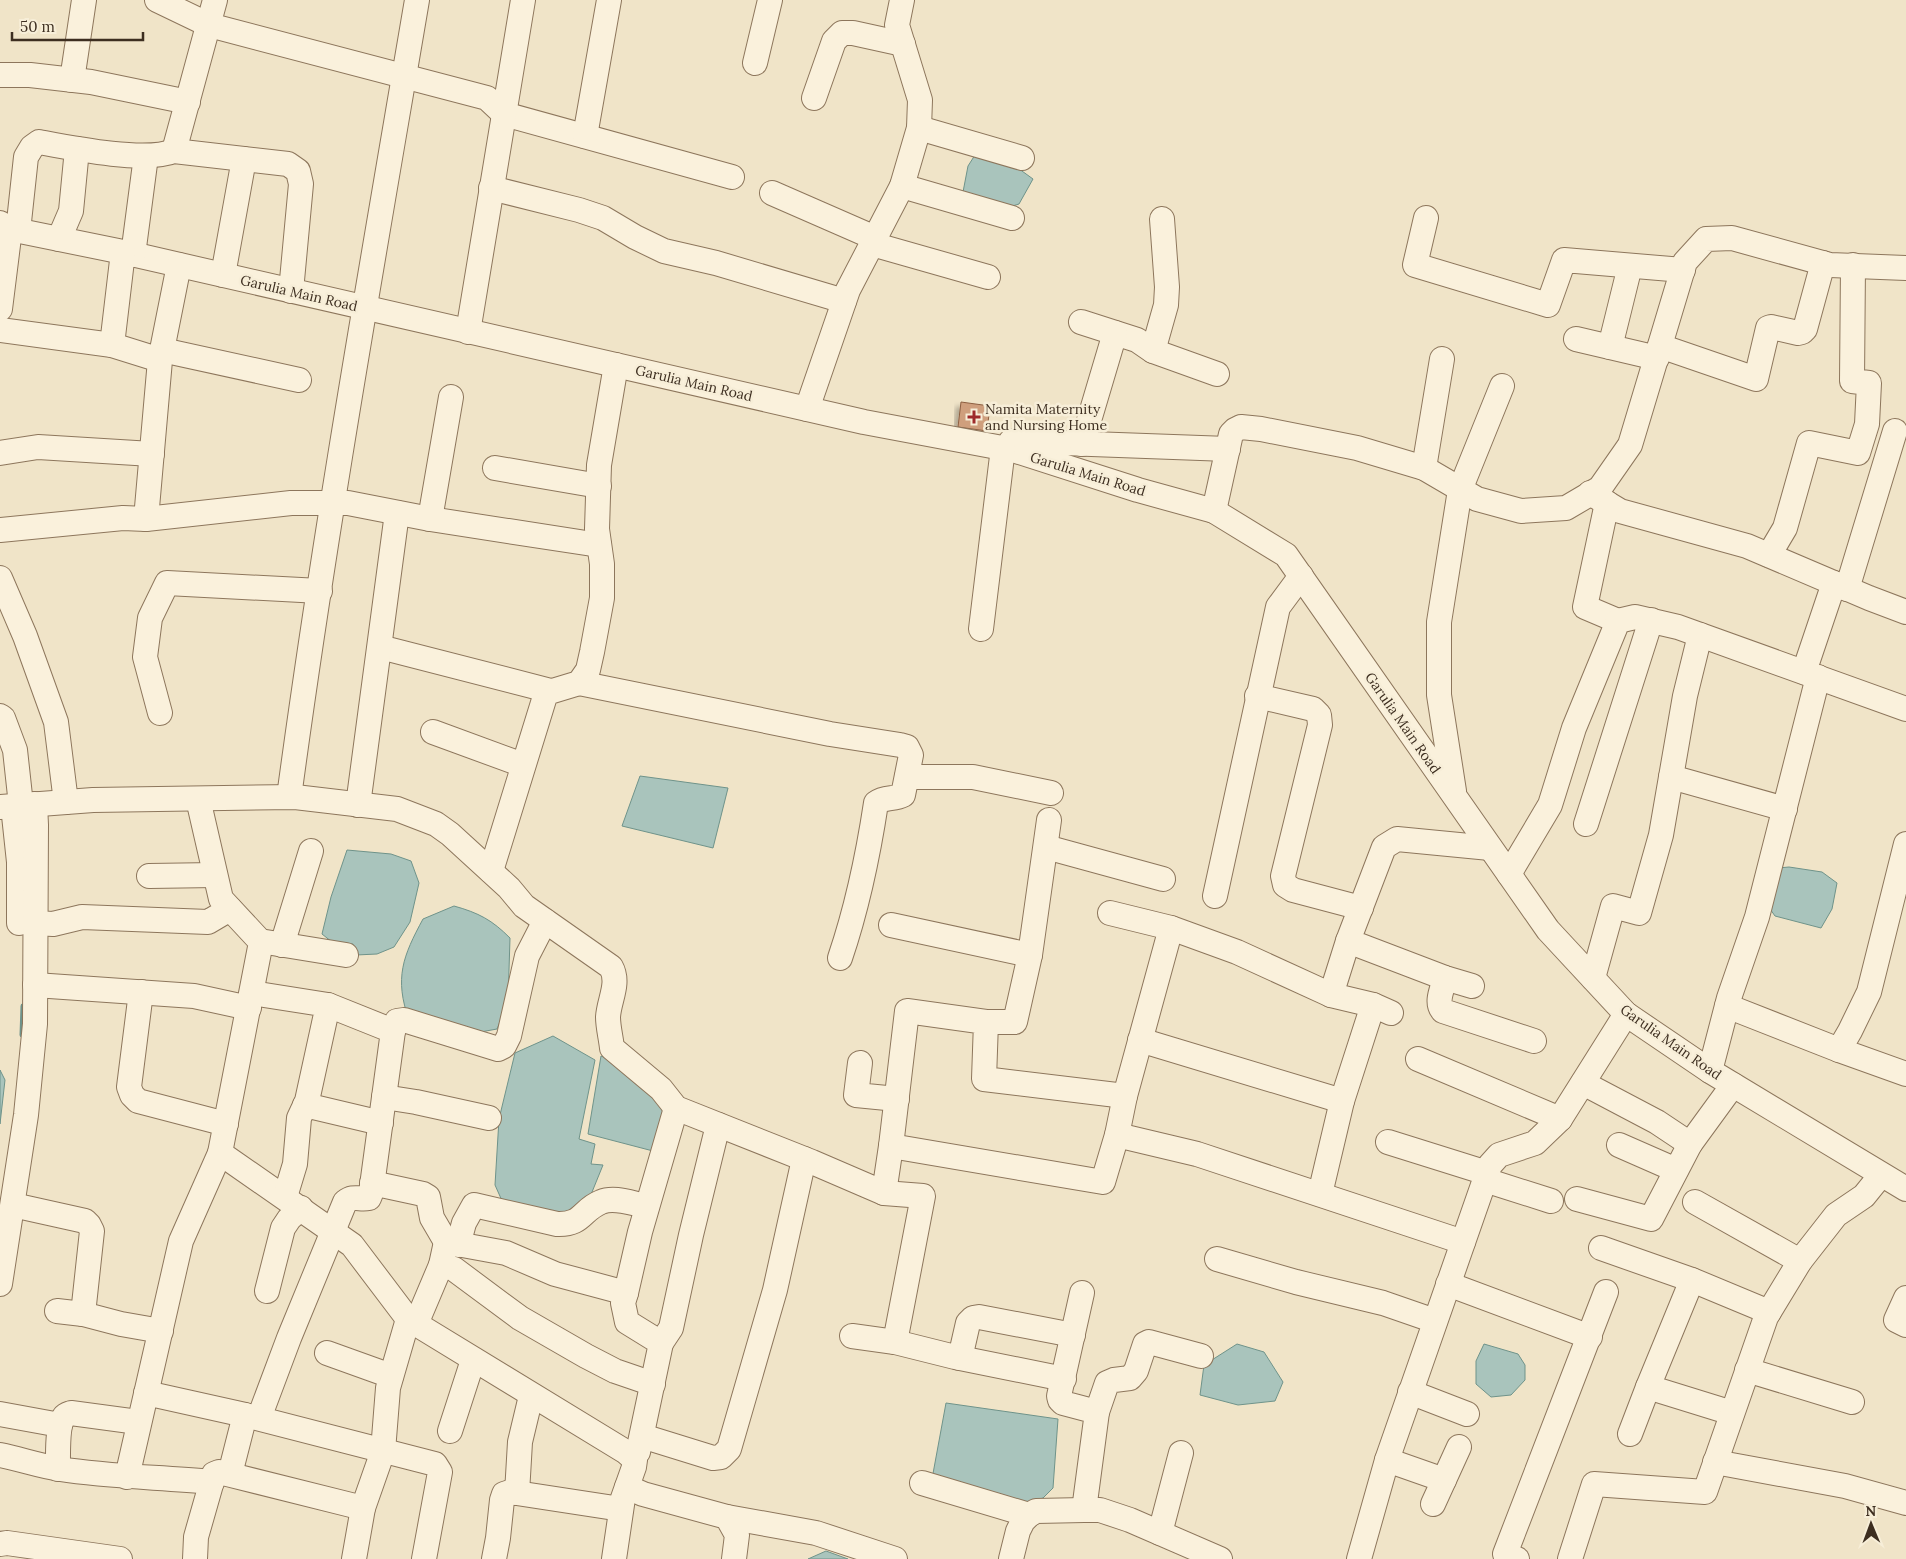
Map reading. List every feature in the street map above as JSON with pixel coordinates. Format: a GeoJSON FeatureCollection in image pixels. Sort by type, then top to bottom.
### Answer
{"type":"FeatureCollection","features":[{"type":"Feature","properties":{"kind":"street"},"geometry":{"type":"LineString","coordinates":[[72,80],[84,0]]}},
{"type":"Feature","properties":{"kind":"street"},"geometry":{"type":"LineString","coordinates":[[157,0],[209,25],[487,98],[504,114],[732,177]]}},
{"type":"Feature","properties":{"kind":"street"},"geometry":{"type":"LineString","coordinates":[[174,151],[215,0]]}},
{"type":"Feature","properties":{"kind":"street"},"geometry":{"type":"LineString","coordinates":[[289,797],[377,227],[417,0]]}},
{"type":"Feature","properties":{"kind":"street"},"geometry":{"type":"LineString","coordinates":[[468,332],[523,0]]}},
{"type":"Feature","properties":{"kind":"street"},"geometry":{"type":"LineString","coordinates":[[585,136],[609,0]]}},
{"type":"Feature","properties":{"kind":"street"},"geometry":{"type":"LineString","coordinates":[[755,63],[770,0]]}},
{"type":"Feature","properties":{"kind":"street"},"geometry":{"type":"LineString","coordinates":[[807,409],[848,290],[902,186],[919,128],[920,100],[897,25],[902,0]]}},
{"type":"Feature","properties":{"kind":"street"},"geometry":{"type":"LineString","coordinates":[[814,98],[834,41],[842,33],[853,33],[903,44]]}},
{"type":"Feature","properties":{"kind":"street"},"geometry":{"type":"LineString","coordinates":[[0,75],[30,75],[92,82],[188,102]]}},
{"type":"Feature","properties":{"kind":"street"},"geometry":{"type":"LineString","coordinates":[[919,128],[1022,158]]}},
{"type":"Feature","properties":{"kind":"street"},"geometry":{"type":"LineString","coordinates":[[0,309],[9,227],[26,157],[32,147],[39,142],[77,149],[146,156],[164,155],[174,151],[288,164],[298,171],[301,184],[291,291]]}},
{"type":"Feature","properties":{"kind":"street"},"geometry":{"type":"LineString","coordinates":[[59,239],[71,211],[77,149]]}},
{"type":"Feature","properties":{"kind":"street"},"geometry":{"type":"LineString","coordinates":[[112,345],[146,156]]}},
{"type":"Feature","properties":{"kind":"street"},"geometry":{"type":"LineString","coordinates":[[223,276],[244,159]]}},
{"type":"Feature","properties":{"kind":"street"},"geometry":{"type":"LineString","coordinates":[[902,186],[1012,218]]}},
{"type":"Feature","properties":{"kind":"street"},"geometry":{"type":"LineString","coordinates":[[491,188],[579,210],[603,218],[664,251],[716,263],[844,301]]}},
{"type":"Feature","properties":{"kind":"street"},"geometry":{"type":"LineString","coordinates":[[772,193],[874,241],[988,277]]}},
{"type":"Feature","properties":{"kind":"street"},"geometry":{"type":"LineString","coordinates":[[1426,218],[1415,265],[1548,305],[1564,260],[1683,270]]}},
{"type":"Feature","properties":{"kind":"street"},"geometry":{"type":"LineString","coordinates":[[1153,351],[1166,305],[1167,287],[1162,219]]}},
{"type":"Feature","properties":{"kind":"street","name":"Garulia Main Road"},"geometry":{"type":"LineString","coordinates":[[9,227],[864,422],[994,447],[1214,511],[1286,555],[1548,930],[1626,1014],[1710,1071],[1906,1189]]}},
{"type":"Feature","properties":{"kind":"street"},"geometry":{"type":"LineString","coordinates":[[1906,268],[1823,263],[1732,238],[1706,238],[1685,262],[1630,445],[1600,488],[1585,607],[1618,621],[1635,617],[1700,635],[1906,709]]}},
{"type":"Feature","properties":{"kind":"street"},"geometry":{"type":"LineString","coordinates":[[1576,339],[1610,347],[1658,352],[1756,379],[1768,328],[1798,333],[1806,329],[1823,263]]}},
{"type":"Feature","properties":{"kind":"street"},"geometry":{"type":"LineString","coordinates":[[146,520],[161,355],[178,265]]}},
{"type":"Feature","properties":{"kind":"street"},"geometry":{"type":"LineString","coordinates":[[1769,555],[1785,528],[1808,443],[1858,453],[1868,424],[1869,382],[1852,381],[1852,265]]}},
{"type":"Feature","properties":{"kind":"street"},"geometry":{"type":"LineString","coordinates":[[1610,347],[1630,266]]}},
{"type":"Feature","properties":{"kind":"street"},"geometry":{"type":"LineString","coordinates":[[1081,322],[1137,340],[1153,351],[1217,374]]}},
{"type":"Feature","properties":{"kind":"street"},"geometry":{"type":"LineString","coordinates":[[0,330],[112,345],[299,380]]}},
{"type":"Feature","properties":{"kind":"street"},"geometry":{"type":"LineString","coordinates":[[1082,444],[1115,333]]}},
{"type":"Feature","properties":{"kind":"street"},"geometry":{"type":"LineString","coordinates":[[1424,468],[1442,359]]}},
{"type":"Feature","properties":{"kind":"street"},"geometry":{"type":"LineString","coordinates":[[578,683],[588,670],[602,598],[602,564],[597,529],[599,464],[616,365]]}},
{"type":"Feature","properties":{"kind":"street"},"geometry":{"type":"LineString","coordinates":[[1454,796],[1440,695],[1439,622],[1460,490],[1502,386]]}},
{"type":"Feature","properties":{"kind":"street"},"geometry":{"type":"LineString","coordinates":[[430,520],[451,397]]}},
{"type":"Feature","properties":{"kind":"street"},"geometry":{"type":"LineString","coordinates":[[1710,1071],[1727,1006],[1757,917],[1785,809],[1798,752],[1811,675],[1840,586],[1900,433],[1868,424]]}},
{"type":"Feature","properties":{"kind":"street"},"geometry":{"type":"LineString","coordinates":[[1214,511],[1231,434],[1234,430],[1241,427],[1261,429],[1357,448],[1424,468],[1477,499],[1521,511],[1566,508],[1599,498],[1620,511],[1747,546],[1906,612]]}},
{"type":"Feature","properties":{"kind":"street"},"geometry":{"type":"LineString","coordinates":[[981,629],[994,447],[1002,440],[1228,449]]}},
{"type":"Feature","properties":{"kind":"street"},"geometry":{"type":"LineString","coordinates":[[0,453],[38,447],[152,454]]}},
{"type":"Feature","properties":{"kind":"street"},"geometry":{"type":"LineString","coordinates":[[495,468],[599,486]]}},
{"type":"Feature","properties":{"kind":"street"},"geometry":{"type":"LineString","coordinates":[[0,530],[123,518],[146,520],[291,503],[348,503],[430,520],[599,545]]}},
{"type":"Feature","properties":{"kind":"street"},"geometry":{"type":"LineString","coordinates":[[358,805],[398,513]]}},
{"type":"Feature","properties":{"kind":"street"},"geometry":{"type":"LineString","coordinates":[[1214,896],[1278,607],[1301,576]]}},
{"type":"Feature","properties":{"kind":"street"},"geometry":{"type":"LineString","coordinates":[[0,578],[25,636],[56,722],[66,802]]}},
{"type":"Feature","properties":{"kind":"street"},"geometry":{"type":"LineString","coordinates":[[160,713],[144,657],[150,618],[166,583],[320,592]]}},
{"type":"Feature","properties":{"kind":"street"},"geometry":{"type":"LineString","coordinates":[[1586,824],[1651,620]]}},
{"type":"Feature","properties":{"kind":"street"},"geometry":{"type":"LineString","coordinates":[[1509,874],[1550,805],[1574,728],[1618,621]]}},
{"type":"Feature","properties":{"kind":"street"},"geometry":{"type":"LineString","coordinates":[[1593,978],[1613,906],[1640,913],[1661,835],[1685,696],[1700,635]]}},
{"type":"Feature","properties":{"kind":"street"},"geometry":{"type":"LineString","coordinates":[[380,647],[550,691]]}},
{"type":"Feature","properties":{"kind":"street"},"geometry":{"type":"LineString","coordinates":[[491,871],[546,693],[550,691],[578,683],[830,734],[900,744],[907,747],[911,755],[903,795],[897,799],[887,798],[876,803],[860,886],[840,958]]}},
{"type":"Feature","properties":{"kind":"street"},"geometry":{"type":"LineString","coordinates":[[1257,696],[1313,709],[1318,715],[1320,725],[1283,876],[1286,885],[1293,890],[1361,908]]}},
{"type":"Feature","properties":{"kind":"street"},"geometry":{"type":"LineString","coordinates":[[0,716],[3,718],[15,750],[19,862],[19,1005],[16,1074],[0,1284]]}},
{"type":"Feature","properties":{"kind":"street"},"geometry":{"type":"LineString","coordinates":[[433,732],[523,765]]}},
{"type":"Feature","properties":{"kind":"street"},"geometry":{"type":"LineString","coordinates":[[907,777],[973,776],[1051,793]]}},
{"type":"Feature","properties":{"kind":"street"},"geometry":{"type":"LineString","coordinates":[[1671,777],[1785,809]]}},
{"type":"Feature","properties":{"kind":"street"},"geometry":{"type":"LineString","coordinates":[[17,805],[93,800],[289,797],[397,809],[436,824],[491,871],[524,906],[611,967],[615,974],[616,982],[609,1003],[608,1019],[612,1048],[661,1089],[676,1108],[884,1193],[923,1196],[895,1342]]}},
{"type":"Feature","properties":{"kind":"street"},"geometry":{"type":"LineString","coordinates":[[198,798],[221,899],[230,909],[271,943],[346,955]]}},
{"type":"Feature","properties":{"kind":"street"},"geometry":{"type":"LineString","coordinates":[[6,1208],[26,1115],[35,1024],[36,825],[17,805]]}},
{"type":"Feature","properties":{"kind":"street"},"geometry":{"type":"LineString","coordinates":[[884,1193],[907,1011],[986,1022],[1015,1022],[1030,954],[1049,820]]}},
{"type":"Feature","properties":{"kind":"street"},"geometry":{"type":"LineString","coordinates":[[1331,995],[1348,941],[1384,847],[1397,839],[1490,848]]}},
{"type":"Feature","properties":{"kind":"street"},"geometry":{"type":"LineString","coordinates":[[1839,1050],[1869,992],[1906,844]]}},
{"type":"Feature","properties":{"kind":"street"},"geometry":{"type":"LineString","coordinates":[[1046,847],[1162,879]]}},
{"type":"Feature","properties":{"kind":"street"},"geometry":{"type":"LineString","coordinates":[[127,1477],[138,1422],[182,1241],[220,1153],[250,1001],[271,943],[311,851]]}},
{"type":"Feature","properties":{"kind":"street"},"geometry":{"type":"LineString","coordinates":[[149,876],[216,875]]}},
{"type":"Feature","properties":{"kind":"street"},"geometry":{"type":"LineString","coordinates":[[35,923],[52,924],[82,917],[208,922],[230,909]]}},
{"type":"Feature","properties":{"kind":"street"},"geometry":{"type":"LineString","coordinates":[[1110,913],[1171,928],[1237,952],[1331,995],[1382,1009],[1342,1101],[1320,1194]]}},
{"type":"Feature","properties":{"kind":"street"},"geometry":{"type":"LineString","coordinates":[[195,1559],[196,1537],[221,1478],[289,1338],[345,1202],[356,1197],[362,1200],[369,1198],[393,1031],[398,1021],[404,1020],[498,1049],[504,1046],[509,1036],[527,956],[545,921]]}},
{"type":"Feature","properties":{"kind":"street"},"geometry":{"type":"LineString","coordinates":[[891,925],[1030,954]]}},
{"type":"Feature","properties":{"kind":"street"},"geometry":{"type":"LineString","coordinates":[[891,1146],[1103,1182],[1171,928]]}},
{"type":"Feature","properties":{"kind":"street"},"geometry":{"type":"LineString","coordinates":[[1348,941],[1472,986]]}},
{"type":"Feature","properties":{"kind":"street"},"geometry":{"type":"LineString","coordinates":[[1446,978],[1439,1001],[1442,1011],[1534,1041]]}},
{"type":"Feature","properties":{"kind":"street"},"geometry":{"type":"LineString","coordinates":[[35,985],[328,1005],[393,1031]]}},
{"type":"Feature","properties":{"kind":"street"},"geometry":{"type":"LineString","coordinates":[[141,992],[129,1087],[132,1096],[138,1101],[226,1124]]}},
{"type":"Feature","properties":{"kind":"street"},"geometry":{"type":"LineString","coordinates":[[266,1291],[283,1228],[289,1219],[293,1203],[299,1118],[305,1105],[328,1005]]}},
{"type":"Feature","properties":{"kind":"street"},"geometry":{"type":"LineString","coordinates":[[1727,1006],[1906,1074]]}},
{"type":"Feature","properties":{"kind":"street"},"geometry":{"type":"LineString","coordinates":[[1360,1559],[1387,1460],[1490,1165],[1499,1154],[1535,1143],[1560,1119],[1626,1014]]}},
{"type":"Feature","properties":{"kind":"street"},"geometry":{"type":"LineString","coordinates":[[986,1022],[984,1079],[1125,1096]]}},
{"type":"Feature","properties":{"kind":"street"},"geometry":{"type":"LineString","coordinates":[[1140,1040],[1342,1101]]}},
{"type":"Feature","properties":{"kind":"street"},"geometry":{"type":"LineString","coordinates":[[1418,1059],[1560,1119]]}},
{"type":"Feature","properties":{"kind":"street"},"geometry":{"type":"LineString","coordinates":[[860,1063],[856,1094],[896,1099]]}},
{"type":"Feature","properties":{"kind":"street"},"geometry":{"type":"LineString","coordinates":[[1583,1083],[1658,1122],[1690,1144]]}},
{"type":"Feature","properties":{"kind":"street"},"geometry":{"type":"LineString","coordinates":[[1577,1199],[1651,1219],[1690,1144],[1733,1085]]}},
{"type":"Feature","properties":{"kind":"street"},"geometry":{"type":"LineString","coordinates":[[384,1097],[489,1118]]}},
{"type":"Feature","properties":{"kind":"street"},"geometry":{"type":"LineString","coordinates":[[305,1105],[381,1123]]}},
{"type":"Feature","properties":{"kind":"street"},"geometry":{"type":"LineString","coordinates":[[661,1344],[627,1322],[624,1303],[647,1206],[676,1108]]}},
{"type":"Feature","properties":{"kind":"street"},"geometry":{"type":"LineString","coordinates":[[614,1559],[622,1498],[628,1486],[642,1436],[661,1344],[671,1328],[718,1125]]}},
{"type":"Feature","properties":{"kind":"street"},"geometry":{"type":"LineString","coordinates":[[1117,1135],[1197,1154],[1463,1242]]}},
{"type":"Feature","properties":{"kind":"street"},"geometry":{"type":"LineString","coordinates":[[1388,1142],[1486,1176],[1551,1202]]}},
{"type":"Feature","properties":{"kind":"street"},"geometry":{"type":"LineString","coordinates":[[1619,1145],[1676,1170]]}},
{"type":"Feature","properties":{"kind":"street"},"geometry":{"type":"LineString","coordinates":[[220,1153],[352,1246],[412,1322],[626,1452],[635,1460]]}},
{"type":"Feature","properties":{"kind":"street"},"geometry":{"type":"LineString","coordinates":[[642,1436],[712,1458],[721,1456],[729,1449],[775,1290],[804,1159]]}},
{"type":"Feature","properties":{"kind":"street"},"geometry":{"type":"LineString","coordinates":[[1570,1559],[1594,1484],[1704,1492],[1769,1312],[1800,1261],[1836,1215],[1864,1196],[1881,1175]]}},
{"type":"Feature","properties":{"kind":"street"},"geometry":{"type":"LineString","coordinates":[[372,1183],[423,1194],[428,1198],[432,1218],[449,1251],[454,1269],[520,1318],[615,1371],[653,1384]]}},
{"type":"Feature","properties":{"kind":"street"},"geometry":{"type":"LineString","coordinates":[[354,1559],[364,1508],[383,1451],[388,1388],[392,1376],[412,1322],[474,1205],[557,1224],[569,1224],[600,1202],[609,1200],[647,1206]]}},
{"type":"Feature","properties":{"kind":"street"},"geometry":{"type":"LineString","coordinates":[[1695,1202],[1800,1261]]}},
{"type":"Feature","properties":{"kind":"street"},"geometry":{"type":"LineString","coordinates":[[6,1208],[85,1221],[90,1225],[92,1231],[83,1314]]}},
{"type":"Feature","properties":{"kind":"street"},"geometry":{"type":"LineString","coordinates":[[1601,1248],[1692,1280],[1769,1312]]}},
{"type":"Feature","properties":{"kind":"street"},"geometry":{"type":"LineString","coordinates":[[449,1251],[506,1253],[555,1274],[626,1293]]}},
{"type":"Feature","properties":{"kind":"street"},"geometry":{"type":"LineString","coordinates":[[1217,1259],[1296,1282],[1384,1302],[1436,1321]]}},
{"type":"Feature","properties":{"kind":"street"},"geometry":{"type":"LineString","coordinates":[[1630,1434],[1692,1280]]}},
{"type":"Feature","properties":{"kind":"street"},"geometry":{"type":"LineString","coordinates":[[1448,1284],[1590,1337]]}},
{"type":"Feature","properties":{"kind":"street"},"geometry":{"type":"LineString","coordinates":[[1517,1559],[1505,1554],[1606,1292]]}},
{"type":"Feature","properties":{"kind":"street"},"geometry":{"type":"LineString","coordinates":[[1082,1294],[1059,1396],[1063,1403],[1097,1412]]}},
{"type":"Feature","properties":{"kind":"street"},"geometry":{"type":"LineString","coordinates":[[1906,1298],[1896,1320],[1906,1325]]}},
{"type":"Feature","properties":{"kind":"street"},"geometry":{"type":"LineString","coordinates":[[57,1311],[83,1314],[121,1324],[161,1331]]}},
{"type":"Feature","properties":{"kind":"street"},"geometry":{"type":"LineString","coordinates":[[960,1358],[968,1323],[973,1318],[1073,1334]]}},
{"type":"Feature","properties":{"kind":"street"},"geometry":{"type":"LineString","coordinates":[[852,1336],[895,1342],[960,1358],[1064,1379]]}},
{"type":"Feature","properties":{"kind":"street"},"geometry":{"type":"LineString","coordinates":[[1084,1510],[1097,1412],[1108,1383],[1114,1380],[1130,1378],[1136,1371],[1146,1344],[1149,1342],[1201,1356]]}},
{"type":"Feature","properties":{"kind":"street"},"geometry":{"type":"LineString","coordinates":[[327,1353],[392,1376]]}},
{"type":"Feature","properties":{"kind":"street"},"geometry":{"type":"LineString","coordinates":[[450,1431],[474,1360]]}},
{"type":"Feature","properties":{"kind":"street"},"geometry":{"type":"LineString","coordinates":[[1747,1370],[1852,1402]]}},
{"type":"Feature","properties":{"kind":"street"},"geometry":{"type":"LineString","coordinates":[[1648,1387],[1732,1413]]}},
{"type":"Feature","properties":{"kind":"street"},"geometry":{"type":"LineString","coordinates":[[1410,1392],[1467,1414]]}},
{"type":"Feature","properties":{"kind":"street"},"geometry":{"type":"LineString","coordinates":[[146,1393],[252,1417],[435,1464],[440,1472],[424,1559]]}},
{"type":"Feature","properties":{"kind":"street"},"geometry":{"type":"LineString","coordinates":[[517,1493],[520,1442],[531,1396]]}},
{"type":"Feature","properties":{"kind":"street"},"geometry":{"type":"LineString","coordinates":[[58,1469],[60,1425],[63,1417],[71,1413],[138,1422]]}},
{"type":"Feature","properties":{"kind":"street"},"geometry":{"type":"LineString","coordinates":[[0,1414],[60,1425]]}},
{"type":"Feature","properties":{"kind":"street"},"geometry":{"type":"LineString","coordinates":[[1433,1504],[1459,1447]]}},
{"type":"Feature","properties":{"kind":"street"},"geometry":{"type":"LineString","coordinates":[[1160,1533],[1181,1453]]}},
{"type":"Feature","properties":{"kind":"street"},"geometry":{"type":"LineString","coordinates":[[0,1455],[58,1469],[127,1477],[221,1478],[364,1508]]}},
{"type":"Feature","properties":{"kind":"street"},"geometry":{"type":"LineString","coordinates":[[1387,1460],[1444,1480]]}},
{"type":"Feature","properties":{"kind":"street"},"geometry":{"type":"LineString","coordinates":[[1715,1462],[1845,1486],[1906,1503]]}},
{"type":"Feature","properties":{"kind":"street"},"geometry":{"type":"LineString","coordinates":[[922,1483],[1029,1515]]}},
{"type":"Feature","properties":{"kind":"street"},"geometry":{"type":"LineString","coordinates":[[628,1486],[643,1494],[727,1517],[816,1533],[895,1559]]}},
{"type":"Feature","properties":{"kind":"street"},"geometry":{"type":"LineString","coordinates":[[494,1559],[504,1494],[510,1492],[621,1509]]}},
{"type":"Feature","properties":{"kind":"street"},"geometry":{"type":"LineString","coordinates":[[1011,1559],[1018,1531],[1023,1521],[1029,1515],[1036,1511],[1084,1510],[1100,1510],[1130,1520],[1160,1533],[1183,1551],[1220,1559]]}},
{"type":"Feature","properties":{"kind":"street"},"geometry":{"type":"LineString","coordinates":[[727,1517],[737,1535],[734,1559]]}},
{"type":"Feature","properties":{"kind":"street"},"geometry":{"type":"LineString","coordinates":[[0,1544],[7,1543],[120,1559]]}},
{"type":"Feature","properties":{"kind":"water"},"geometry":{"type":"Polygon","coordinates":[[[975,155],[1004,158],[1033,179],[1019,204],[1006,208],[963,192],[968,166],[975,155]]]}},
{"type":"Feature","properties":{"kind":"water"},"geometry":{"type":"Polygon","coordinates":[[[640,776],[728,788],[713,848],[622,826],[640,776]]]}},
{"type":"Feature","properties":{"kind":"water"},"geometry":{"type":"Polygon","coordinates":[[[347,850],[391,854],[411,861],[419,883],[410,922],[394,947],[377,954],[356,955],[353,944],[332,942],[322,934],[331,897],[347,850]]]}},
{"type":"Feature","properties":{"kind":"water"},"geometry":{"type":"Polygon","coordinates":[[[1789,867],[1822,872],[1837,883],[1832,909],[1821,928],[1775,916],[1768,906],[1778,868],[1789,867]]]}},
{"type":"Feature","properties":{"kind":"water"},"geometry":{"type":"Polygon","coordinates":[[[454,906],[485,918],[510,938],[508,1002],[497,1029],[475,1033],[409,1020],[404,1005],[402,979],[410,944],[423,919],[454,906]]]}},
{"type":"Feature","properties":{"kind":"water"},"geometry":{"type":"Polygon","coordinates":[[[553,1036],[595,1060],[579,1139],[595,1144],[591,1164],[603,1165],[590,1197],[563,1220],[503,1203],[495,1185],[499,1119],[515,1053],[553,1036]]]}},
{"type":"Feature","properties":{"kind":"water"},"geometry":{"type":"Polygon","coordinates":[[[601,1056],[635,1070],[665,1107],[653,1151],[588,1134],[601,1056]]]}},
{"type":"Feature","properties":{"kind":"water"},"geometry":{"type":"Polygon","coordinates":[[[0,1070],[5,1080],[0,1124],[0,1070]]]}},
{"type":"Feature","properties":{"kind":"water"},"geometry":{"type":"Polygon","coordinates":[[[1237,1344],[1264,1352],[1283,1382],[1275,1401],[1238,1405],[1200,1395],[1204,1365],[1237,1344]]]}},
{"type":"Feature","properties":{"kind":"water"},"geometry":{"type":"Polygon","coordinates":[[[1484,1344],[1518,1354],[1525,1365],[1525,1380],[1511,1395],[1491,1397],[1476,1384],[1476,1361],[1484,1344]]]}},
{"type":"Feature","properties":{"kind":"water"},"geometry":{"type":"Polygon","coordinates":[[[946,1403],[1058,1419],[1053,1488],[1043,1498],[1022,1504],[932,1479],[946,1403]]]}},
{"type":"Feature","properties":{"kind":"water"},"geometry":{"type":"Polygon","coordinates":[[[826,1551],[848,1559],[808,1559],[826,1551]]]}},
{"type":"Feature","properties":{"kind":"building"},"geometry":{"type":"Polygon","coordinates":[[[961,402],[990,406],[987,431],[958,427],[961,402]]]}},
{"type":"Feature","properties":{"kind":"waterway"},"geometry":{"type":"LineString","coordinates":[[22,1035],[23,1006]]}},
{"type":"Feature","properties":{"kind":"place","name":"Namita Maternity and Nursing Home"},"geometry":{"type":"Point","coordinates":[974,417]}}]}
